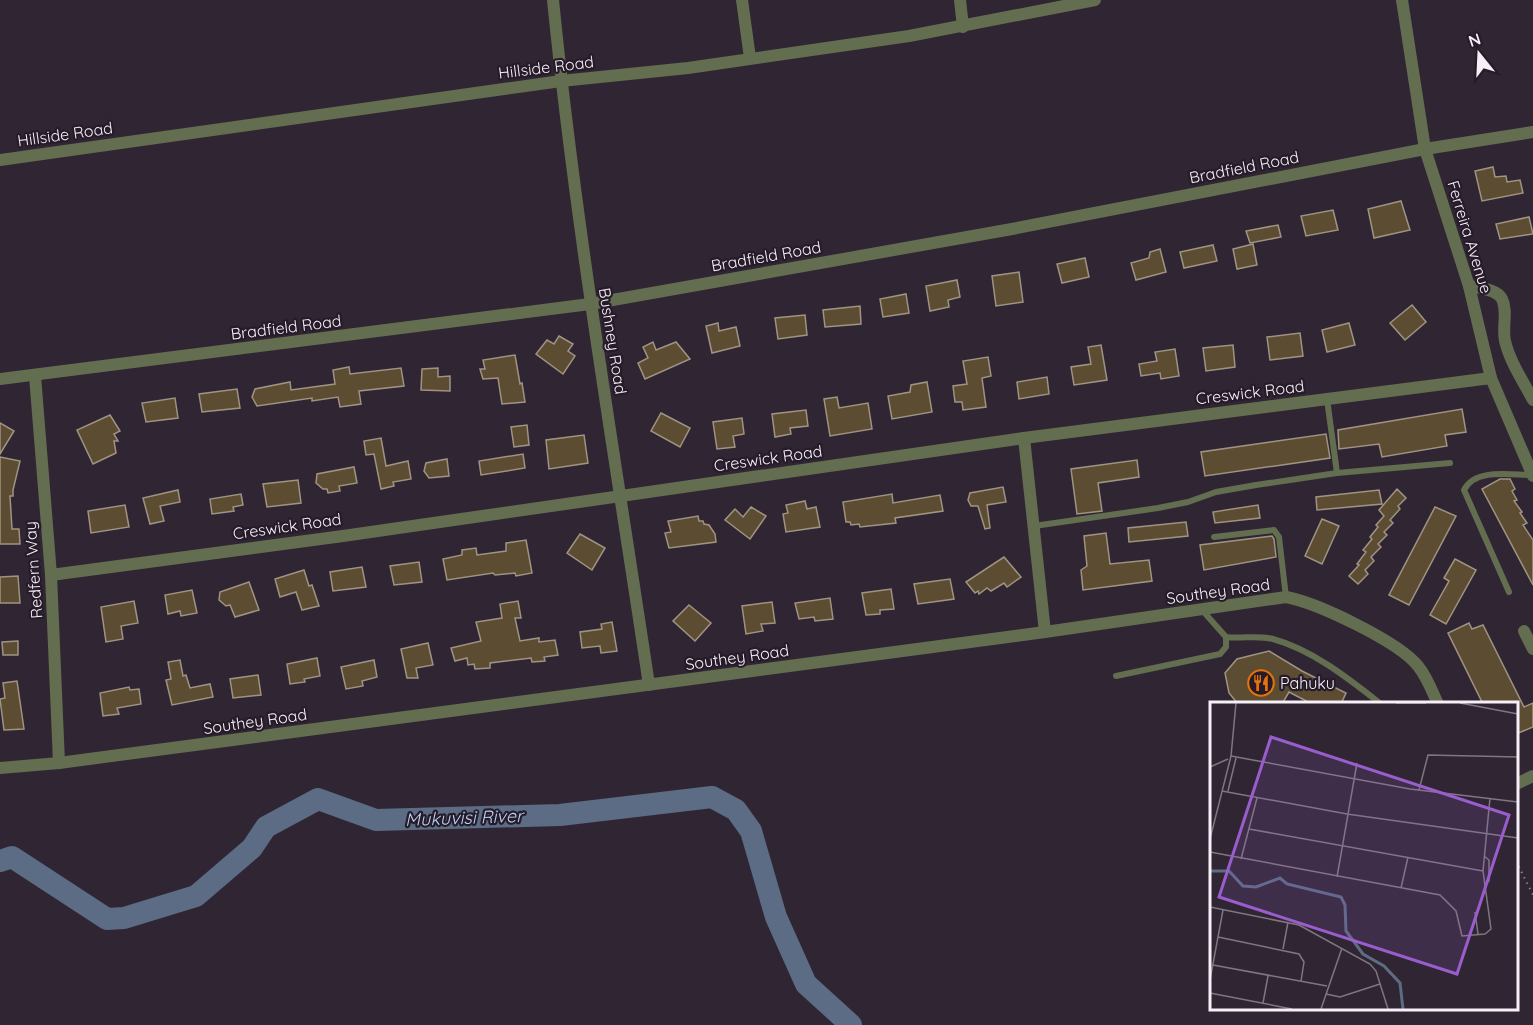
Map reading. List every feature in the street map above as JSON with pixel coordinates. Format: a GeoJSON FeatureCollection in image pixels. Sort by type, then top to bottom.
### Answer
{"type":"FeatureCollection","features":[{"type":"Feature","properties":{"kind":"street","name":"Bushney Road"},"geometry":{"type":"LineString","coordinates":[[553,0],[561,81],[590,304],[621,495],[648,685]]}},
{"type":"Feature","properties":{"kind":"street"},"geometry":{"type":"LineString","coordinates":[[742,0],[750,58]]}},
{"type":"Feature","properties":{"kind":"street"},"geometry":{"type":"LineString","coordinates":[[960,0],[963,27]]}},
{"type":"Feature","properties":{"kind":"street","name":"Hillside Road"},"geometry":{"type":"LineString","coordinates":[[0,160],[561,81],[688,68],[963,27],[1095,0]]}},
{"type":"Feature","properties":{"kind":"street","name":"Ferreira Avenue"},"geometry":{"type":"LineString","coordinates":[[1402,0],[1425,149],[1469,286],[1491,378],[1533,476]]}},
{"type":"Feature","properties":{"kind":"street","name":"Bradfield Road"},"geometry":{"type":"LineString","coordinates":[[0,379],[590,304],[1012,229],[1425,149],[1533,132]]}},
{"type":"Feature","properties":{"kind":"street"},"geometry":{"type":"LineString","coordinates":[[1469,286],[1497,293],[1502,298],[1505,341],[1509,354],[1533,400]]}},
{"type":"Feature","properties":{"kind":"street","name":"Redfern Way"},"geometry":{"type":"LineString","coordinates":[[35,375],[51,575],[59,763]]}},
{"type":"Feature","properties":{"kind":"street","name":"Creswick Road"},"geometry":{"type":"LineString","coordinates":[[51,575],[1024,438],[1491,378]]}},
{"type":"Feature","properties":{"kind":"street"},"geometry":{"type":"LineString","coordinates":[[1024,438],[1045,632]]}},
{"type":"Feature","properties":{"kind":"street"},"geometry":{"type":"LineString","coordinates":[[1524,455],[1533,445]]}},
{"type":"Feature","properties":{"kind":"street","name":"Southey Road"},"geometry":{"type":"LineString","coordinates":[[0,768],[59,763],[648,685],[1286,597],[1316,606],[1396,646],[1419,667],[1437,702]]}},
{"type":"Feature","properties":{"kind":"street"},"geometry":{"type":"LineString","coordinates":[[1524,631],[1533,649]]}},
{"type":"Feature","properties":{"kind":"street"},"geometry":{"type":"LineString","coordinates":[[1518,783],[1533,776]]}},
{"type":"Feature","properties":{"kind":"lane"},"geometry":{"type":"LineString","coordinates":[[1327,399],[1336,473]]}},
{"type":"Feature","properties":{"kind":"lane"},"geometry":{"type":"LineString","coordinates":[[1033,526],[1158,508],[1188,502],[1216,492],[1336,473],[1449,463]]}},
{"type":"Feature","properties":{"kind":"lane"},"geometry":{"type":"LineString","coordinates":[[1509,592],[1464,490],[1475,477],[1533,476]]}},
{"type":"Feature","properties":{"kind":"lane"},"geometry":{"type":"LineString","coordinates":[[1214,537],[1271,530],[1278,533],[1286,597]]}},
{"type":"Feature","properties":{"kind":"lane"},"geometry":{"type":"LineString","coordinates":[[1116,676],[1220,654],[1226,647],[1226,637],[1202,610]]}},
{"type":"Feature","properties":{"kind":"lane"},"geometry":{"type":"LineString","coordinates":[[1226,637],[1273,639],[1312,656],[1346,676],[1378,702]]}},
{"type":"Feature","properties":{"kind":"path"},"geometry":{"type":"LineString","coordinates":[[1518,865],[1533,895]]}},
{"type":"Feature","properties":{"kind":"building"},"geometry":{"type":"Polygon","coordinates":[[[1493,167],[1495,177],[1506,176],[1507,182],[1520,180],[1523,193],[1482,201],[1475,171],[1493,167]]]}},
{"type":"Feature","properties":{"kind":"building"},"geometry":{"type":"Polygon","coordinates":[[[1401,201],[1410,230],[1374,238],[1368,209],[1401,201]]]}},
{"type":"Feature","properties":{"kind":"building"},"geometry":{"type":"Polygon","coordinates":[[[1333,210],[1338,230],[1306,236],[1301,216],[1333,210]]]}},
{"type":"Feature","properties":{"kind":"building"},"geometry":{"type":"Polygon","coordinates":[[[1529,217],[1533,234],[1500,239],[1496,224],[1529,217]]]}},
{"type":"Feature","properties":{"kind":"building"},"geometry":{"type":"Polygon","coordinates":[[[1278,225],[1281,237],[1250,243],[1246,231],[1278,225]]]}},
{"type":"Feature","properties":{"kind":"building"},"geometry":{"type":"Polygon","coordinates":[[[1253,244],[1257,265],[1237,269],[1233,249],[1253,244]]]}},
{"type":"Feature","properties":{"kind":"building"},"geometry":{"type":"Polygon","coordinates":[[[1213,245],[1217,261],[1184,268],[1180,252],[1213,245]]]}},
{"type":"Feature","properties":{"kind":"building"},"geometry":{"type":"Polygon","coordinates":[[[1160,249],[1166,272],[1136,280],[1131,263],[1149,258],[1150,252],[1160,249]]]}},
{"type":"Feature","properties":{"kind":"building"},"geometry":{"type":"Polygon","coordinates":[[[1085,258],[1089,277],[1062,283],[1057,264],[1085,258]]]}},
{"type":"Feature","properties":{"kind":"building"},"geometry":{"type":"Polygon","coordinates":[[[1019,272],[1023,302],[996,306],[992,276],[1019,272]]]}},
{"type":"Feature","properties":{"kind":"building"},"geometry":{"type":"Polygon","coordinates":[[[957,280],[960,297],[948,300],[949,307],[930,311],[926,286],[957,280]]]}},
{"type":"Feature","properties":{"kind":"building"},"geometry":{"type":"Polygon","coordinates":[[[906,294],[909,313],[883,317],[880,299],[906,294]]]}},
{"type":"Feature","properties":{"kind":"building"},"geometry":{"type":"Polygon","coordinates":[[[1412,305],[1426,322],[1405,340],[1390,323],[1412,305]]]}},
{"type":"Feature","properties":{"kind":"building"},"geometry":{"type":"Polygon","coordinates":[[[860,306],[861,324],[825,327],[823,310],[860,306]]]}},
{"type":"Feature","properties":{"kind":"building"},"geometry":{"type":"Polygon","coordinates":[[[805,315],[807,335],[778,339],[775,318],[805,315]]]}},
{"type":"Feature","properties":{"kind":"building"},"geometry":{"type":"Polygon","coordinates":[[[718,323],[719,331],[736,327],[740,346],[712,353],[706,326],[718,323]]]}},
{"type":"Feature","properties":{"kind":"building"},"geometry":{"type":"Polygon","coordinates":[[[1349,323],[1355,345],[1327,352],[1322,330],[1349,323]]]}},
{"type":"Feature","properties":{"kind":"building"},"geometry":{"type":"Polygon","coordinates":[[[1300,333],[1303,356],[1270,360],[1267,337],[1300,333]]]}},
{"type":"Feature","properties":{"kind":"building"},"geometry":{"type":"Polygon","coordinates":[[[559,336],[573,344],[568,351],[575,356],[563,374],[536,354],[547,340],[554,344],[559,336]]]}},
{"type":"Feature","properties":{"kind":"building"},"geometry":{"type":"Polygon","coordinates":[[[653,342],[656,350],[676,342],[690,359],[645,379],[638,363],[648,358],[643,347],[653,342]]]}},
{"type":"Feature","properties":{"kind":"building"},"geometry":{"type":"Polygon","coordinates":[[[1101,345],[1107,380],[1074,385],[1071,367],[1091,364],[1088,347],[1101,345]]]}},
{"type":"Feature","properties":{"kind":"building"},"geometry":{"type":"Polygon","coordinates":[[[1233,345],[1235,367],[1206,371],[1203,348],[1233,345]]]}},
{"type":"Feature","properties":{"kind":"building"},"geometry":{"type":"Polygon","coordinates":[[[1175,349],[1179,376],[1161,379],[1160,373],[1141,376],[1139,364],[1157,361],[1155,352],[1175,349]]]}},
{"type":"Feature","properties":{"kind":"building"},"geometry":{"type":"Polygon","coordinates":[[[515,355],[525,402],[502,404],[498,378],[483,379],[480,369],[485,369],[483,360],[515,355]]]}},
{"type":"Feature","properties":{"kind":"building"},"geometry":{"type":"Polygon","coordinates":[[[988,357],[991,376],[982,378],[986,407],[963,410],[962,402],[955,402],[953,386],[967,384],[963,361],[988,357]]]}},
{"type":"Feature","properties":{"kind":"building"},"geometry":{"type":"Polygon","coordinates":[[[349,367],[350,374],[401,368],[404,386],[359,391],[361,404],[340,407],[338,397],[312,401],[312,398],[257,406],[252,397],[255,389],[290,382],[291,390],[335,384],[333,370],[349,367]]]}},
{"type":"Feature","properties":{"kind":"building"},"geometry":{"type":"Polygon","coordinates":[[[438,368],[438,377],[450,376],[450,391],[421,390],[422,369],[438,368]]]}},
{"type":"Feature","properties":{"kind":"building"},"geometry":{"type":"Polygon","coordinates":[[[1047,377],[1049,394],[1019,399],[1017,382],[1047,377]]]}},
{"type":"Feature","properties":{"kind":"building"},"geometry":{"type":"Polygon","coordinates":[[[927,382],[932,412],[892,419],[888,396],[910,392],[911,385],[927,382]]]}},
{"type":"Feature","properties":{"kind":"building"},"geometry":{"type":"Polygon","coordinates":[[[237,389],[240,408],[202,412],[199,394],[237,389]]]}},
{"type":"Feature","properties":{"kind":"building"},"geometry":{"type":"Polygon","coordinates":[[[837,397],[839,408],[868,403],[872,429],[830,436],[824,399],[837,397]]]}},
{"type":"Feature","properties":{"kind":"building"},"geometry":{"type":"Polygon","coordinates":[[[175,398],[178,418],[146,422],[142,403],[175,398]]]}},
{"type":"Feature","properties":{"kind":"building"},"geometry":{"type":"Polygon","coordinates":[[[1462,409],[1466,432],[1445,435],[1447,446],[1382,457],[1379,444],[1339,449],[1338,430],[1462,409]]]}},
{"type":"Feature","properties":{"kind":"building"},"geometry":{"type":"Polygon","coordinates":[[[806,410],[808,426],[790,428],[791,434],[775,437],[772,414],[806,410]]]}},
{"type":"Feature","properties":{"kind":"building"},"geometry":{"type":"Polygon","coordinates":[[[661,413],[690,428],[680,447],[651,431],[661,413]]]}},
{"type":"Feature","properties":{"kind":"building"},"geometry":{"type":"Polygon","coordinates":[[[110,415],[120,431],[114,434],[118,441],[114,441],[116,453],[93,464],[77,430],[110,415]]]}},
{"type":"Feature","properties":{"kind":"building"},"geometry":{"type":"Polygon","coordinates":[[[742,418],[744,434],[733,436],[735,447],[717,449],[713,422],[742,418]]]}},
{"type":"Feature","properties":{"kind":"building"},"geometry":{"type":"Polygon","coordinates":[[[0,423],[14,431],[0,454],[0,423]]]}},
{"type":"Feature","properties":{"kind":"building"},"geometry":{"type":"Polygon","coordinates":[[[527,425],[529,445],[514,447],[511,427],[527,425]]]}},
{"type":"Feature","properties":{"kind":"building"},"geometry":{"type":"Polygon","coordinates":[[[1326,434],[1330,458],[1205,476],[1201,452],[1326,434]]]}},
{"type":"Feature","properties":{"kind":"building"},"geometry":{"type":"Polygon","coordinates":[[[584,435],[588,463],[549,469],[546,440],[584,435]]]}},
{"type":"Feature","properties":{"kind":"building"},"geometry":{"type":"Polygon","coordinates":[[[381,438],[386,466],[408,461],[411,479],[393,482],[394,486],[381,489],[374,454],[366,455],[364,441],[381,438]]]}},
{"type":"Feature","properties":{"kind":"building"},"geometry":{"type":"Polygon","coordinates":[[[523,454],[525,468],[481,475],[479,461],[523,454]]]}},
{"type":"Feature","properties":{"kind":"building"},"geometry":{"type":"Polygon","coordinates":[[[0,457],[20,461],[13,496],[10,496],[12,529],[19,529],[20,544],[0,544],[0,457]]]}},
{"type":"Feature","properties":{"kind":"building"},"geometry":{"type":"Polygon","coordinates":[[[447,459],[449,476],[429,478],[424,471],[426,463],[447,459]]]}},
{"type":"Feature","properties":{"kind":"building"},"geometry":{"type":"Polygon","coordinates":[[[1137,460],[1139,477],[1098,483],[1102,511],[1077,514],[1071,469],[1137,460]]]}},
{"type":"Feature","properties":{"kind":"building"},"geometry":{"type":"Polygon","coordinates":[[[354,467],[357,483],[339,486],[340,491],[328,493],[327,489],[323,489],[316,483],[317,474],[354,467]]]}},
{"type":"Feature","properties":{"kind":"building"},"geometry":{"type":"Polygon","coordinates":[[[1500,479],[1510,479],[1515,489],[1512,491],[1517,500],[1514,501],[1527,523],[1523,525],[1533,540],[1533,585],[1482,489],[1500,479]]]}},
{"type":"Feature","properties":{"kind":"building"},"geometry":{"type":"Polygon","coordinates":[[[298,480],[301,503],[267,507],[263,484],[298,480]]]}},
{"type":"Feature","properties":{"kind":"building"},"geometry":{"type":"Polygon","coordinates":[[[1003,487],[1006,502],[987,505],[990,528],[985,529],[978,506],[971,506],[968,500],[970,493],[1003,487]]]}},
{"type":"Feature","properties":{"kind":"building"},"geometry":{"type":"Polygon","coordinates":[[[1397,489],[1406,498],[1390,520],[1393,523],[1384,532],[1387,535],[1378,544],[1381,547],[1371,557],[1374,561],[1365,570],[1368,574],[1358,584],[1349,576],[1359,565],[1357,564],[1366,552],[1363,550],[1372,539],[1370,537],[1378,527],[1376,525],[1384,516],[1379,510],[1397,489]]]}},
{"type":"Feature","properties":{"kind":"building"},"geometry":{"type":"Polygon","coordinates":[[[178,490],[180,502],[160,506],[164,521],[150,524],[143,498],[178,490]]]}},
{"type":"Feature","properties":{"kind":"building"},"geometry":{"type":"Polygon","coordinates":[[[1379,490],[1382,504],[1317,510],[1316,497],[1379,490]]]}},
{"type":"Feature","properties":{"kind":"building"},"geometry":{"type":"Polygon","coordinates":[[[241,494],[243,505],[233,507],[234,511],[212,514],[210,499],[241,494]]]}},
{"type":"Feature","properties":{"kind":"building"},"geometry":{"type":"Polygon","coordinates":[[[892,494],[893,503],[940,495],[943,511],[895,518],[896,523],[860,527],[859,524],[851,525],[850,522],[846,522],[843,502],[892,494]]]}},
{"type":"Feature","properties":{"kind":"building"},"geometry":{"type":"Polygon","coordinates":[[[805,501],[807,509],[816,507],[820,527],[786,532],[783,514],[788,513],[786,505],[805,501]]]}},
{"type":"Feature","properties":{"kind":"building"},"geometry":{"type":"Polygon","coordinates":[[[125,505],[129,527],[91,533],[88,511],[125,505]]]}},
{"type":"Feature","properties":{"kind":"building"},"geometry":{"type":"Polygon","coordinates":[[[1258,505],[1260,518],[1215,523],[1213,512],[1258,505]]]}},
{"type":"Feature","properties":{"kind":"building"},"geometry":{"type":"Polygon","coordinates":[[[751,507],[766,516],[750,539],[725,520],[735,509],[743,517],[751,507]]]}},
{"type":"Feature","properties":{"kind":"building"},"geometry":{"type":"Polygon","coordinates":[[[1435,507],[1456,516],[1409,605],[1389,595],[1435,507]]]}},
{"type":"Feature","properties":{"kind":"building"},"geometry":{"type":"Polygon","coordinates":[[[698,516],[699,521],[709,525],[715,534],[716,542],[669,548],[665,533],[671,532],[668,521],[698,516]]]}},
{"type":"Feature","properties":{"kind":"building"},"geometry":{"type":"Polygon","coordinates":[[[1322,519],[1339,526],[1322,564],[1305,556],[1322,519]]]}},
{"type":"Feature","properties":{"kind":"building"},"geometry":{"type":"Polygon","coordinates":[[[1186,522],[1188,536],[1129,542],[1128,528],[1186,522]]]}},
{"type":"Feature","properties":{"kind":"building"},"geometry":{"type":"Polygon","coordinates":[[[1106,533],[1110,564],[1149,560],[1152,581],[1083,590],[1081,570],[1087,566],[1084,536],[1106,533]]]}},
{"type":"Feature","properties":{"kind":"building"},"geometry":{"type":"Polygon","coordinates":[[[580,534],[605,548],[592,570],[567,553],[580,534]]]}},
{"type":"Feature","properties":{"kind":"building"},"geometry":{"type":"Polygon","coordinates":[[[1272,536],[1276,557],[1204,570],[1200,545],[1272,536]]]}},
{"type":"Feature","properties":{"kind":"building"},"geometry":{"type":"Polygon","coordinates":[[[526,540],[532,573],[516,576],[515,573],[495,575],[493,573],[447,580],[443,559],[462,555],[462,550],[476,548],[477,555],[506,551],[506,543],[526,540]]]}},
{"type":"Feature","properties":{"kind":"building"},"geometry":{"type":"Polygon","coordinates":[[[1004,557],[1021,577],[1007,587],[1004,583],[991,591],[987,588],[979,594],[978,591],[975,593],[966,582],[1004,557]]]}},
{"type":"Feature","properties":{"kind":"building"},"geometry":{"type":"Polygon","coordinates":[[[1455,559],[1476,570],[1446,624],[1430,615],[1449,581],[1444,578],[1455,559]]]}},
{"type":"Feature","properties":{"kind":"building"},"geometry":{"type":"Polygon","coordinates":[[[419,562],[422,582],[394,585],[390,566],[419,562]]]}},
{"type":"Feature","properties":{"kind":"building"},"geometry":{"type":"Polygon","coordinates":[[[362,567],[366,587],[333,591],[330,572],[362,567]]]}},
{"type":"Feature","properties":{"kind":"building"},"geometry":{"type":"Polygon","coordinates":[[[304,570],[319,606],[302,610],[296,592],[280,597],[275,579],[304,570]]]}},
{"type":"Feature","properties":{"kind":"building"},"geometry":{"type":"Polygon","coordinates":[[[18,576],[20,603],[0,603],[0,577],[18,576]]]}},
{"type":"Feature","properties":{"kind":"building"},"geometry":{"type":"Polygon","coordinates":[[[950,579],[954,599],[918,604],[914,584],[950,579]]]}},
{"type":"Feature","properties":{"kind":"building"},"geometry":{"type":"Polygon","coordinates":[[[249,582],[259,610],[235,617],[230,605],[226,606],[219,600],[220,592],[249,582]]]}},
{"type":"Feature","properties":{"kind":"building"},"geometry":{"type":"Polygon","coordinates":[[[891,589],[894,609],[880,610],[880,614],[866,615],[862,593],[891,589]]]}},
{"type":"Feature","properties":{"kind":"building"},"geometry":{"type":"Polygon","coordinates":[[[192,590],[197,613],[181,616],[180,611],[168,614],[165,595],[192,590]]]}},
{"type":"Feature","properties":{"kind":"building"},"geometry":{"type":"Polygon","coordinates":[[[830,598],[833,619],[815,621],[814,617],[799,619],[795,603],[830,598]]]}},
{"type":"Feature","properties":{"kind":"building"},"geometry":{"type":"Polygon","coordinates":[[[134,601],[138,623],[121,626],[123,639],[106,642],[101,607],[134,601]]]}},
{"type":"Feature","properties":{"kind":"building"},"geometry":{"type":"Polygon","coordinates":[[[518,601],[521,618],[515,618],[520,641],[539,638],[539,642],[555,640],[558,655],[544,657],[545,661],[532,662],[531,658],[490,663],[490,668],[475,669],[474,664],[468,665],[467,658],[455,661],[451,648],[481,641],[476,622],[502,618],[500,604],[518,601]]]}},
{"type":"Feature","properties":{"kind":"building"},"geometry":{"type":"Polygon","coordinates":[[[772,602],[775,623],[761,624],[763,631],[746,634],[742,606],[772,602]]]}},
{"type":"Feature","properties":{"kind":"building"},"geometry":{"type":"Polygon","coordinates":[[[689,605],[711,623],[695,641],[673,621],[689,605]]]}},
{"type":"Feature","properties":{"kind":"building"},"geometry":{"type":"Polygon","coordinates":[[[612,622],[617,651],[601,653],[600,646],[582,648],[580,632],[602,629],[601,624],[612,622]]]}},
{"type":"Feature","properties":{"kind":"building"},"geometry":{"type":"Polygon","coordinates":[[[1469,623],[1472,629],[1483,625],[1524,707],[1533,703],[1533,727],[1518,733],[1518,702],[1482,702],[1448,633],[1469,623]]]}},
{"type":"Feature","properties":{"kind":"building"},"geometry":{"type":"Polygon","coordinates":[[[18,641],[18,655],[3,655],[2,642],[18,641]]]}},
{"type":"Feature","properties":{"kind":"building"},"geometry":{"type":"Polygon","coordinates":[[[428,643],[433,665],[416,668],[418,678],[407,678],[401,649],[428,643]]]}},
{"type":"Feature","properties":{"kind":"building","name":"Pahuku"},"geometry":{"type":"Polygon","coordinates":[[[1269,651],[1346,693],[1342,702],[1308,702],[1289,692],[1283,702],[1236,702],[1229,693],[1225,673],[1237,659],[1269,651]]]}},
{"type":"Feature","properties":{"kind":"building"},"geometry":{"type":"Polygon","coordinates":[[[317,658],[320,676],[304,679],[305,682],[290,684],[287,664],[317,658]]]}},
{"type":"Feature","properties":{"kind":"building"},"geometry":{"type":"Polygon","coordinates":[[[180,660],[183,676],[186,675],[190,688],[210,684],[213,697],[172,705],[166,680],[171,679],[168,662],[180,660]]]}},
{"type":"Feature","properties":{"kind":"building"},"geometry":{"type":"Polygon","coordinates":[[[374,660],[377,677],[362,681],[363,686],[346,689],[341,667],[374,660]]]}},
{"type":"Feature","properties":{"kind":"building"},"geometry":{"type":"Polygon","coordinates":[[[258,675],[261,695],[233,698],[230,679],[258,675]]]}},
{"type":"Feature","properties":{"kind":"building"},"geometry":{"type":"Polygon","coordinates":[[[17,681],[24,729],[4,730],[0,699],[5,698],[3,683],[17,681]]]}},
{"type":"Feature","properties":{"kind":"building"},"geometry":{"type":"Polygon","coordinates":[[[129,687],[130,690],[139,689],[141,704],[117,708],[119,714],[103,716],[100,693],[129,687]]]}},
{"type":"Feature","properties":{"kind":"waterway","name":"Mukuvisi River"},"geometry":{"type":"LineString","coordinates":[[0,861],[12,857],[107,919],[124,918],[196,896],[252,848],[266,827],[318,799],[376,820],[560,815],[712,797],[736,810],[751,831],[776,917],[806,984],[851,1025]]}},
{"type":"Feature","properties":{"kind":"place","name":"Pahuku"},"geometry":{"type":"Point","coordinates":[1261,683]}}]}
